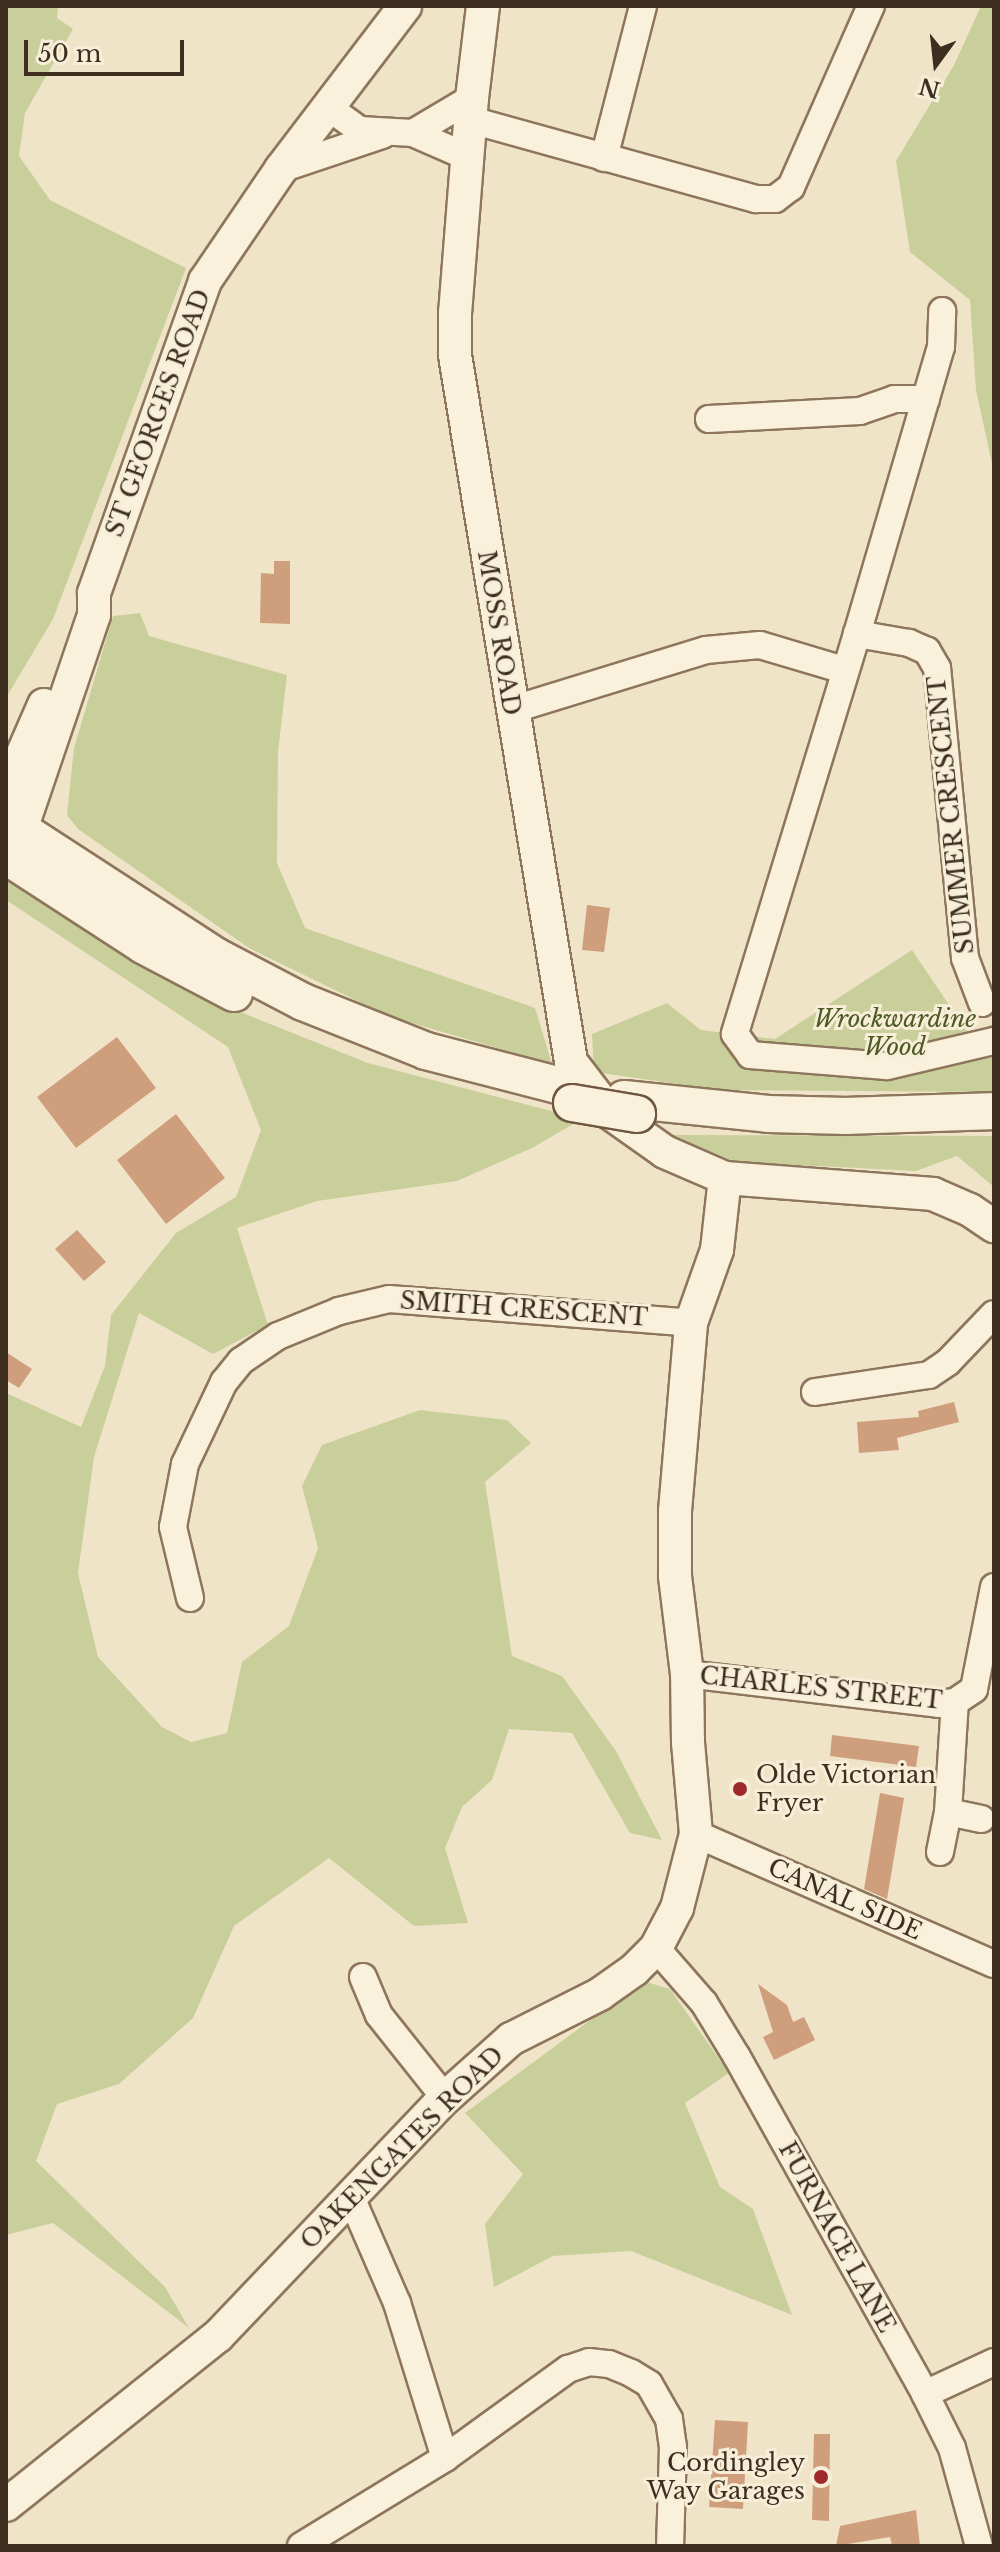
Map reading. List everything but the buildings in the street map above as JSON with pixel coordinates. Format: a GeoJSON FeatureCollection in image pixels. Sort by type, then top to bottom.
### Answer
{"type":"FeatureCollection","features":[{"type":"Feature","properties":{"kind":"main road"},"geometry":{"type":"LineString","coordinates":[[12,841],[143,945],[250,1001],[337,1038],[449,1074],[702,1122],[834,1129],[994,1125]]}},
{"type":"Feature","properties":{"kind":"main road"},"geometry":{"type":"LineString","coordinates":[[630,1106],[831,1116],[994,1111]]}},
{"type":"Feature","properties":{"kind":"street","name":"ST GEORGES ROAD"},"geometry":{"type":"LineString","coordinates":[[6,792],[82,608],[94,593],[205,281],[281,169],[405,6]]}},
{"type":"Feature","properties":{"kind":"street","name":"MOSS ROAD"},"geometry":{"type":"LineString","coordinates":[[483,6],[471,109],[455,312],[455,355],[571,1062],[610,1113],[665,1152],[725,1178],[933,1194],[970,1210],[994,1226]]}},
{"type":"Feature","properties":{"kind":"street"},"geometry":{"type":"LineString","coordinates":[[604,158],[643,6]]}},
{"type":"Feature","properties":{"kind":"street"},"geometry":{"type":"LineString","coordinates":[[328,107],[360,130],[385,134],[413,133],[471,109],[604,158],[756,199],[775,199],[791,187],[871,6]]}},
{"type":"Feature","properties":{"kind":"street"},"geometry":{"type":"LineString","coordinates":[[413,133],[468,157]]}},
{"type":"Feature","properties":{"kind":"street"},"geometry":{"type":"LineString","coordinates":[[281,169],[385,134]]}},
{"type":"Feature","properties":{"kind":"street"},"geometry":{"type":"LineString","coordinates":[[942,311],[941,347],[735,1034],[750,1055],[887,1066],[994,1041]]}},
{"type":"Feature","properties":{"kind":"street"},"geometry":{"type":"LineString","coordinates":[[709,419],[860,411],[894,399],[926,399]]}},
{"type":"Feature","properties":{"kind":"street","name":"ST GEORGES ROAD"},"geometry":{"type":"LineString","coordinates":[[12,841],[94,615],[94,593]]}},
{"type":"Feature","properties":{"kind":"street","name":"SUMMER CRESCENT"},"geometry":{"type":"LineString","coordinates":[[857,634],[918,647],[927,651],[937,668],[965,958],[982,1003]]}},
{"type":"Feature","properties":{"kind":"street"},"geometry":{"type":"LineString","coordinates":[[511,710],[706,650],[760,645],[844,670]]}},
{"type":"Feature","properties":{"kind":"street","name":"OAKENGATES ROAD"},"geometry":{"type":"LineString","coordinates":[[6,2505],[218,2336],[445,2098],[511,2039],[600,1994],[656,1948],[677,1908],[696,1834],[688,1742],[687,1674],[675,1576],[675,1511],[691,1323],[717,1250],[725,1178]]}},
{"type":"Feature","properties":{"kind":"street","name":"SMITH CRESCENT"},"geometry":{"type":"LineString","coordinates":[[190,1598],[173,1527],[185,1464],[224,1382],[241,1361],[278,1336],[339,1311],[389,1299],[691,1323]]}},
{"type":"Feature","properties":{"kind":"street"},"geometry":{"type":"LineString","coordinates":[[815,1392],[929,1375],[948,1362],[994,1314]]}},
{"type":"Feature","properties":{"kind":"street"},"geometry":{"type":"LineString","coordinates":[[940,1852],[948,1812],[955,1702],[974,1689],[994,1587]]}},
{"type":"Feature","properties":{"kind":"street","name":"CHARLES STREET"},"geometry":{"type":"LineString","coordinates":[[687,1674],[938,1704],[955,1702]]}},
{"type":"Feature","properties":{"kind":"street"},"geometry":{"type":"LineString","coordinates":[[948,1812],[981,1819]]}},
{"type":"Feature","properties":{"kind":"street","name":"CANAL SIDE"},"geometry":{"type":"LineString","coordinates":[[696,1834],[994,1964]]}},
{"type":"Feature","properties":{"kind":"street","name":"FURNACE LANE"},"geometry":{"type":"LineString","coordinates":[[656,1948],[704,2003],[737,2057],[925,2394],[952,2448],[979,2546]]}},
{"type":"Feature","properties":{"kind":"street"},"geometry":{"type":"LineString","coordinates":[[363,1977],[379,2015],[445,2098]]}},
{"type":"Feature","properties":{"kind":"street"},"geometry":{"type":"LineString","coordinates":[[350,2195],[397,2303],[445,2458]]}},
{"type":"Feature","properties":{"kind":"street"},"geometry":{"type":"LineString","coordinates":[[301,2546],[445,2458],[568,2369],[589,2362],[609,2364],[649,2384],[669,2419],[673,2447],[670,2546]]}},
{"type":"Feature","properties":{"kind":"street"},"geometry":{"type":"LineString","coordinates":[[925,2394],[994,2362]]}},
{"type":"Feature","properties":{"kind":"green space"},"geometry":{"type":"Polygon","coordinates":[[[6,6],[58,6],[57,18],[73,29],[25,113],[19,156],[50,200],[186,268],[53,619],[6,698],[6,6]]]}},
{"type":"Feature","properties":{"kind":"green space"},"geometry":{"type":"Polygon","coordinates":[[[981,6],[994,6],[994,473],[976,390],[970,300],[910,252],[896,161],[954,65],[981,6]]]}},
{"type":"Feature","properties":{"kind":"green space"},"geometry":{"type":"Polygon","coordinates":[[[140,613],[149,636],[287,675],[278,752],[277,863],[305,928],[535,1008],[552,1064],[388,1016],[249,948],[78,829],[67,815],[74,748],[113,616],[140,613]]]}},
{"type":"Feature","properties":{"kind":"green space"},"geometry":{"type":"Polygon","coordinates":[[[6,876],[203,997],[368,1063],[582,1119],[532,1148],[457,1181],[317,1201],[237,1228],[268,1325],[213,1354],[139,1313],[94,1457],[78,1573],[98,1657],[162,1727],[191,1742],[227,1733],[242,1662],[289,1626],[318,1548],[302,1486],[322,1445],[420,1410],[507,1420],[531,1443],[485,1482],[512,1656],[562,1676],[616,1751],[662,1840],[630,1833],[572,1733],[509,1729],[492,1780],[462,1807],[445,1848],[468,1923],[414,1926],[329,1858],[234,1926],[193,2018],[119,2084],[57,2104],[36,2161],[165,2287],[189,2328],[53,2223],[6,2235],[6,1393],[81,1427],[105,1366],[111,1315],[176,1233],[236,1197],[261,1130],[228,1047],[6,900],[6,876]]]}},
{"type":"Feature","properties":{"kind":"green space","name":"Wrockwardine Wood"},"geometry":{"type":"Polygon","coordinates":[[[912,950],[968,1033],[994,1024],[994,1092],[720,1090],[594,1072],[592,1034],[667,1003],[701,1030],[775,1039],[912,950]]]}},
{"type":"Feature","properties":{"kind":"green space"},"geometry":{"type":"Polygon","coordinates":[[[672,1135],[994,1136],[994,1187],[957,1156],[916,1171],[736,1162],[672,1135]]]}},
{"type":"Feature","properties":{"kind":"green space"},"geometry":{"type":"Polygon","coordinates":[[[643,1981],[670,1989],[729,2073],[685,2103],[720,2187],[753,2209],[792,2315],[631,2251],[553,2256],[494,2287],[485,2224],[523,2174],[465,2113],[643,1981]]]}},
{"type":"Feature","properties":{"kind":"place","name":"Olde Victorian Fryer"},"geometry":{"type":"Point","coordinates":[740,1789]}},
{"type":"Feature","properties":{"kind":"place","name":"Cordingley Way Garages"},"geometry":{"type":"Point","coordinates":[821,2477]}}]}
